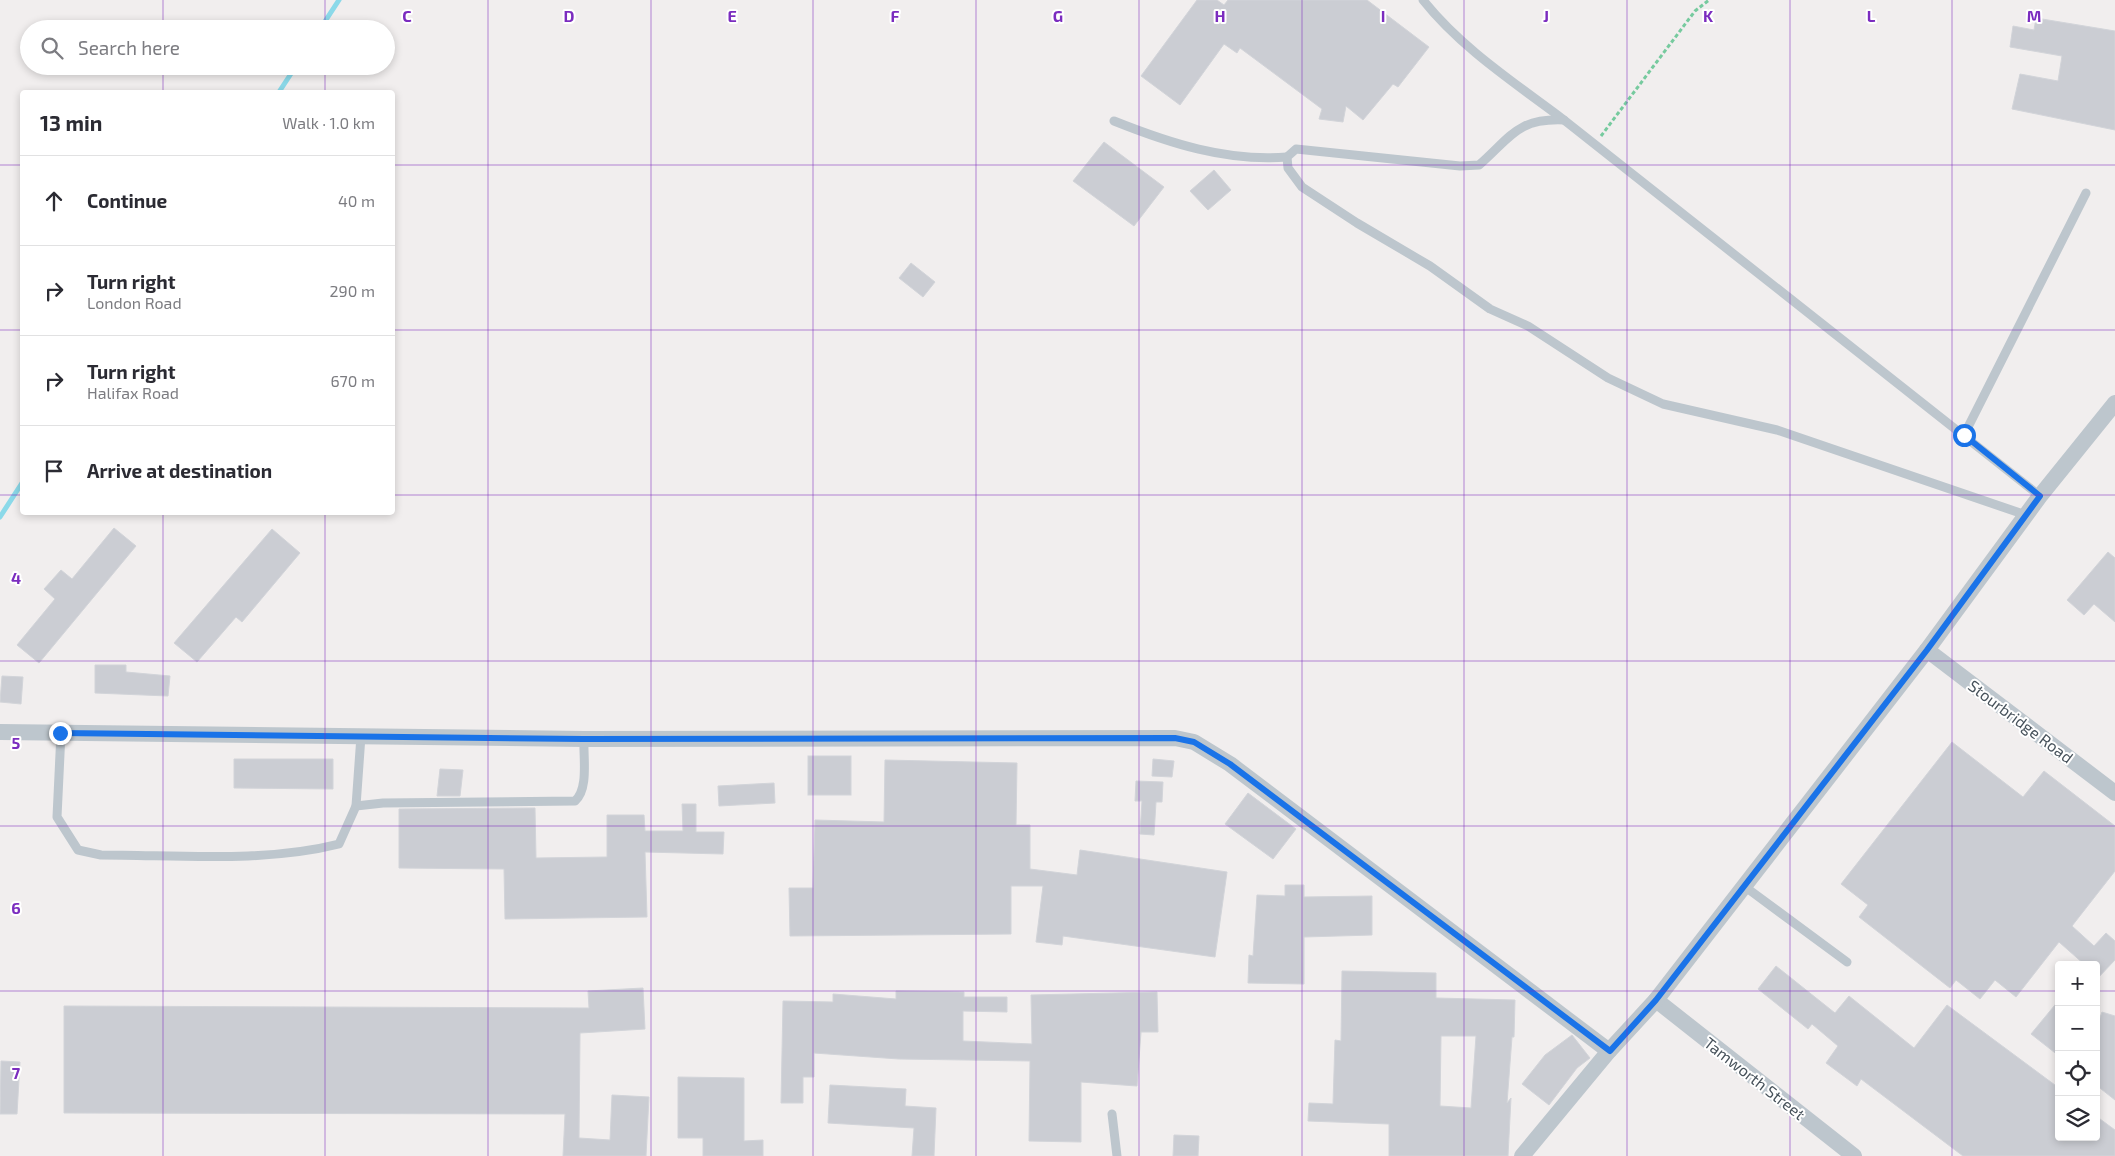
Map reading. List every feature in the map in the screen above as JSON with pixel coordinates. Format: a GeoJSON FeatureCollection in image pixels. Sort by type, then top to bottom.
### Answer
{"type":"FeatureCollection","features":[{"type":"Feature","properties":{"kind":"street"},"geometry":{"type":"LineString","coordinates":[[1522,1156],[1610,1051],[1656,1000],[1927,650],[2040,496],[2115,402]]}},
{"type":"Feature","properties":{"kind":"street","name":"Stourbridge Road"},"geometry":{"type":"LineString","coordinates":[[1927,650],[2115,793]]}},
{"type":"Feature","properties":{"kind":"street"},"geometry":{"type":"LineString","coordinates":[[0,732],[584,739],[1175,738],[1194,742],[1230,764],[1610,1051]]}},
{"type":"Feature","properties":{"kind":"street","name":"Tamworth Street"},"geometry":{"type":"LineString","coordinates":[[1656,1000],[1854,1156]]}},
{"type":"Feature","properties":{"kind":"lane"},"geometry":{"type":"LineString","coordinates":[[1423,0],[1442,23],[1502,73],[1596,144],[2040,496]]}},
{"type":"Feature","properties":{"kind":"lane"},"geometry":{"type":"LineString","coordinates":[[1114,122],[1162,140],[1232,156],[1287,157],[1296,149],[1460,166],[1479,165],[1494,152],[1507,136],[1524,126],[1544,119],[1564,120]]}},
{"type":"Feature","properties":{"kind":"lane"},"geometry":{"type":"LineString","coordinates":[[1287,157],[1288,168],[1302,187],[1357,224],[1430,266],[1490,309],[1528,326],[1608,378],[1663,404],[1778,430],[2026,515]]}},
{"type":"Feature","properties":{"kind":"lane"},"geometry":{"type":"LineString","coordinates":[[1964,435],[2086,193]]}},
{"type":"Feature","properties":{"kind":"lane"},"geometry":{"type":"LineString","coordinates":[[60,733],[57,817],[78,850],[101,855],[258,855],[308,852],[339,844],[356,806],[361,736]]}},
{"type":"Feature","properties":{"kind":"lane"},"geometry":{"type":"LineString","coordinates":[[356,806],[383,803],[575,801],[580,796],[583,788],[584,739]]}},
{"type":"Feature","properties":{"kind":"lane"},"geometry":{"type":"LineString","coordinates":[[1744,886],[1847,962]]}},
{"type":"Feature","properties":{"kind":"lane"},"geometry":{"type":"LineString","coordinates":[[1112,1114],[1117,1156]]}},
{"type":"Feature","properties":{"kind":"path"},"geometry":{"type":"LineString","coordinates":[[1596,144],[1695,11],[1709,0]]}},
{"type":"Feature","properties":{"kind":"building"},"geometry":{"type":"Polygon","coordinates":[[[1197,0],[1217,0],[1224,5],[1228,0],[1367,0],[1429,47],[1398,87],[1393,84],[1363,120],[1346,106],[1343,122],[1319,119],[1322,109],[1240,48],[1237,53],[1224,44],[1180,105],[1141,76],[1197,0]]]}},
{"type":"Feature","properties":{"kind":"building"},"geometry":{"type":"Polygon","coordinates":[[[2036,18],[2115,31],[2115,130],[2012,109],[2020,74],[2058,81],[2062,56],[2010,47],[2013,26],[2034,30],[2036,18]]]}},
{"type":"Feature","properties":{"kind":"building"},"geometry":{"type":"Polygon","coordinates":[[[1104,142],[1164,187],[1134,226],[1073,181],[1104,142]]]}},
{"type":"Feature","properties":{"kind":"building"},"geometry":{"type":"Polygon","coordinates":[[[1214,170],[1231,190],[1208,210],[1190,191],[1214,170]]]}},
{"type":"Feature","properties":{"kind":"building"},"geometry":{"type":"Polygon","coordinates":[[[911,263],[935,282],[923,297],[899,278],[911,263]]]}},
{"type":"Feature","properties":{"kind":"building"},"geometry":{"type":"Polygon","coordinates":[[[114,528],[136,546],[39,663],[17,645],[55,599],[44,589],[61,570],[72,579],[114,528]]]}},
{"type":"Feature","properties":{"kind":"building"},"geometry":{"type":"Polygon","coordinates":[[[272,529],[300,553],[242,622],[236,617],[197,662],[174,643],[272,529]]]}},
{"type":"Feature","properties":{"kind":"building"},"geometry":{"type":"Polygon","coordinates":[[[2108,552],[2115,558],[2115,622],[2094,604],[2084,615],[2067,600],[2108,552]]]}},
{"type":"Feature","properties":{"kind":"building"},"geometry":{"type":"Polygon","coordinates":[[[95,665],[126,665],[126,672],[170,676],[168,696],[95,693],[95,665]]]}},
{"type":"Feature","properties":{"kind":"building"},"geometry":{"type":"Polygon","coordinates":[[[2,676],[23,677],[21,704],[0,702],[2,676]]]}},
{"type":"Feature","properties":{"kind":"building"},"geometry":{"type":"Polygon","coordinates":[[[1952,742],[2023,797],[2044,771],[2115,826],[2115,871],[2072,926],[2094,946],[2106,933],[2115,941],[2115,960],[2100,976],[2100,961],[2080,961],[2059,942],[2016,997],[1995,980],[1980,999],[1956,980],[1950,988],[1859,917],[1868,905],[1841,884],[1952,742]]]}},
{"type":"Feature","properties":{"kind":"building"},"geometry":{"type":"Polygon","coordinates":[[[808,756],[851,756],[851,795],[808,795],[808,756]]]}},
{"type":"Feature","properties":{"kind":"building"},"geometry":{"type":"Polygon","coordinates":[[[234,759],[333,759],[333,789],[234,788],[234,759]]]}},
{"type":"Feature","properties":{"kind":"building"},"geometry":{"type":"Polygon","coordinates":[[[1153,759],[1174,761],[1172,777],[1152,776],[1153,759]]]}},
{"type":"Feature","properties":{"kind":"building"},"geometry":{"type":"Polygon","coordinates":[[[885,760],[1017,763],[1016,825],[1030,825],[1030,869],[1077,875],[1080,850],[1227,872],[1215,957],[1063,936],[1062,945],[1036,942],[1043,886],[1011,886],[1011,934],[790,936],[789,888],[813,888],[815,820],[884,822],[885,760]]]}},
{"type":"Feature","properties":{"kind":"building"},"geometry":{"type":"Polygon","coordinates":[[[440,769],[463,770],[460,796],[437,796],[440,769]]]}},
{"type":"Feature","properties":{"kind":"building"},"geometry":{"type":"Polygon","coordinates":[[[1136,781],[1163,782],[1162,802],[1156,802],[1154,835],[1140,834],[1142,801],[1135,801],[1136,781]]]}},
{"type":"Feature","properties":{"kind":"building"},"geometry":{"type":"Polygon","coordinates":[[[774,783],[775,803],[719,806],[718,786],[774,783]]]}},
{"type":"Feature","properties":{"kind":"building"},"geometry":{"type":"Polygon","coordinates":[[[1248,793],[1296,829],[1273,859],[1225,824],[1248,793]]]}},
{"type":"Feature","properties":{"kind":"building"},"geometry":{"type":"Polygon","coordinates":[[[682,804],[696,804],[696,832],[724,832],[723,854],[645,852],[647,917],[505,919],[504,869],[399,868],[399,809],[535,808],[536,858],[607,857],[607,815],[644,815],[645,831],[683,831],[682,804]]]}},
{"type":"Feature","properties":{"kind":"building"},"geometry":{"type":"Polygon","coordinates":[[[1285,885],[1304,885],[1304,897],[1372,896],[1372,935],[1304,937],[1304,984],[1248,983],[1249,955],[1253,956],[1257,895],[1285,896],[1285,885]]]}},
{"type":"Feature","properties":{"kind":"building"},"geometry":{"type":"Polygon","coordinates":[[[1776,966],[1835,1013],[1849,996],[1914,1048],[1947,1005],[2055,1085],[2055,1141],[2100,1141],[2100,1119],[2115,1130],[2115,1156],[1963,1156],[1861,1079],[1857,1086],[1826,1063],[1838,1046],[1812,1024],[1808,1029],[1758,989],[1776,966]]]}},
{"type":"Feature","properties":{"kind":"building"},"geometry":{"type":"Polygon","coordinates":[[[1342,971],[1436,973],[1436,998],[1515,1000],[1514,1037],[1512,1037],[1507,1103],[1511,1098],[1508,1156],[1389,1156],[1389,1124],[1308,1121],[1309,1103],[1333,1104],[1335,1040],[1341,1041],[1342,971]],[[1441,1036],[1440,1106],[1471,1108],[1476,1036],[1441,1036]]]}},
{"type":"Feature","properties":{"kind":"building"},"geometry":{"type":"Polygon","coordinates":[[[643,988],[645,1029],[580,1033],[579,1138],[610,1140],[612,1095],[649,1097],[646,1156],[563,1156],[565,1114],[64,1113],[64,1006],[589,1008],[588,991],[643,988]]]}},
{"type":"Feature","properties":{"kind":"building"},"geometry":{"type":"Polygon","coordinates":[[[896,991],[964,992],[964,997],[1007,997],[1007,1012],[963,1011],[963,1041],[1032,1044],[1031,995],[1157,992],[1158,1032],[1141,1032],[1137,1086],[1081,1082],[1081,1142],[1029,1141],[1030,1061],[899,1059],[814,1053],[814,1077],[803,1077],[803,1103],[781,1103],[783,1001],[833,1002],[833,994],[896,999],[896,991]]]}},
{"type":"Feature","properties":{"kind":"building"},"geometry":{"type":"Polygon","coordinates":[[[2055,1005],[2055,1053],[2031,1034],[2055,1005]]]}},
{"type":"Feature","properties":{"kind":"building"},"geometry":{"type":"Polygon","coordinates":[[[2102,1012],[2115,1016],[2115,1100],[2100,1088],[2100,1018],[2102,1012]]]}},
{"type":"Feature","properties":{"kind":"building"},"geometry":{"type":"Polygon","coordinates":[[[1572,1035],[1590,1058],[1577,1068],[1549,1105],[1522,1084],[1545,1055],[1572,1035]]]}},
{"type":"Feature","properties":{"kind":"building"},"geometry":{"type":"Polygon","coordinates":[[[1,1061],[20,1062],[17,1114],[0,1114],[1,1061]]]}},
{"type":"Feature","properties":{"kind":"building"},"geometry":{"type":"Polygon","coordinates":[[[678,1077],[744,1078],[744,1141],[763,1140],[763,1156],[703,1156],[703,1138],[678,1138],[678,1077]]]}},
{"type":"Feature","properties":{"kind":"building"},"geometry":{"type":"Polygon","coordinates":[[[830,1085],[906,1089],[905,1106],[936,1108],[934,1156],[912,1156],[914,1128],[828,1123],[830,1085]]]}},
{"type":"Feature","properties":{"kind":"building"},"geometry":{"type":"Polygon","coordinates":[[[1174,1135],[1199,1136],[1198,1156],[1173,1156],[1174,1135]]]}},
{"type":"Feature","properties":{"kind":"waterway"},"geometry":{"type":"LineString","coordinates":[[326,20],[339,0]]}},
{"type":"Feature","properties":{"kind":"waterway"},"geometry":{"type":"LineString","coordinates":[[280,90],[290,75]]}},
{"type":"Feature","properties":{"kind":"waterway"},"geometry":{"type":"LineString","coordinates":[[0,517],[20,486]]}},
{"type":"Feature","properties":{"kind":"route"},"geometry":{"type":"LineString","coordinates":[[60,733],[584,739],[1175,738],[1194,742],[1212,751],[1610,1051],[1656,1000],[1927,650],[2040,496],[1964,435]]}}]}
